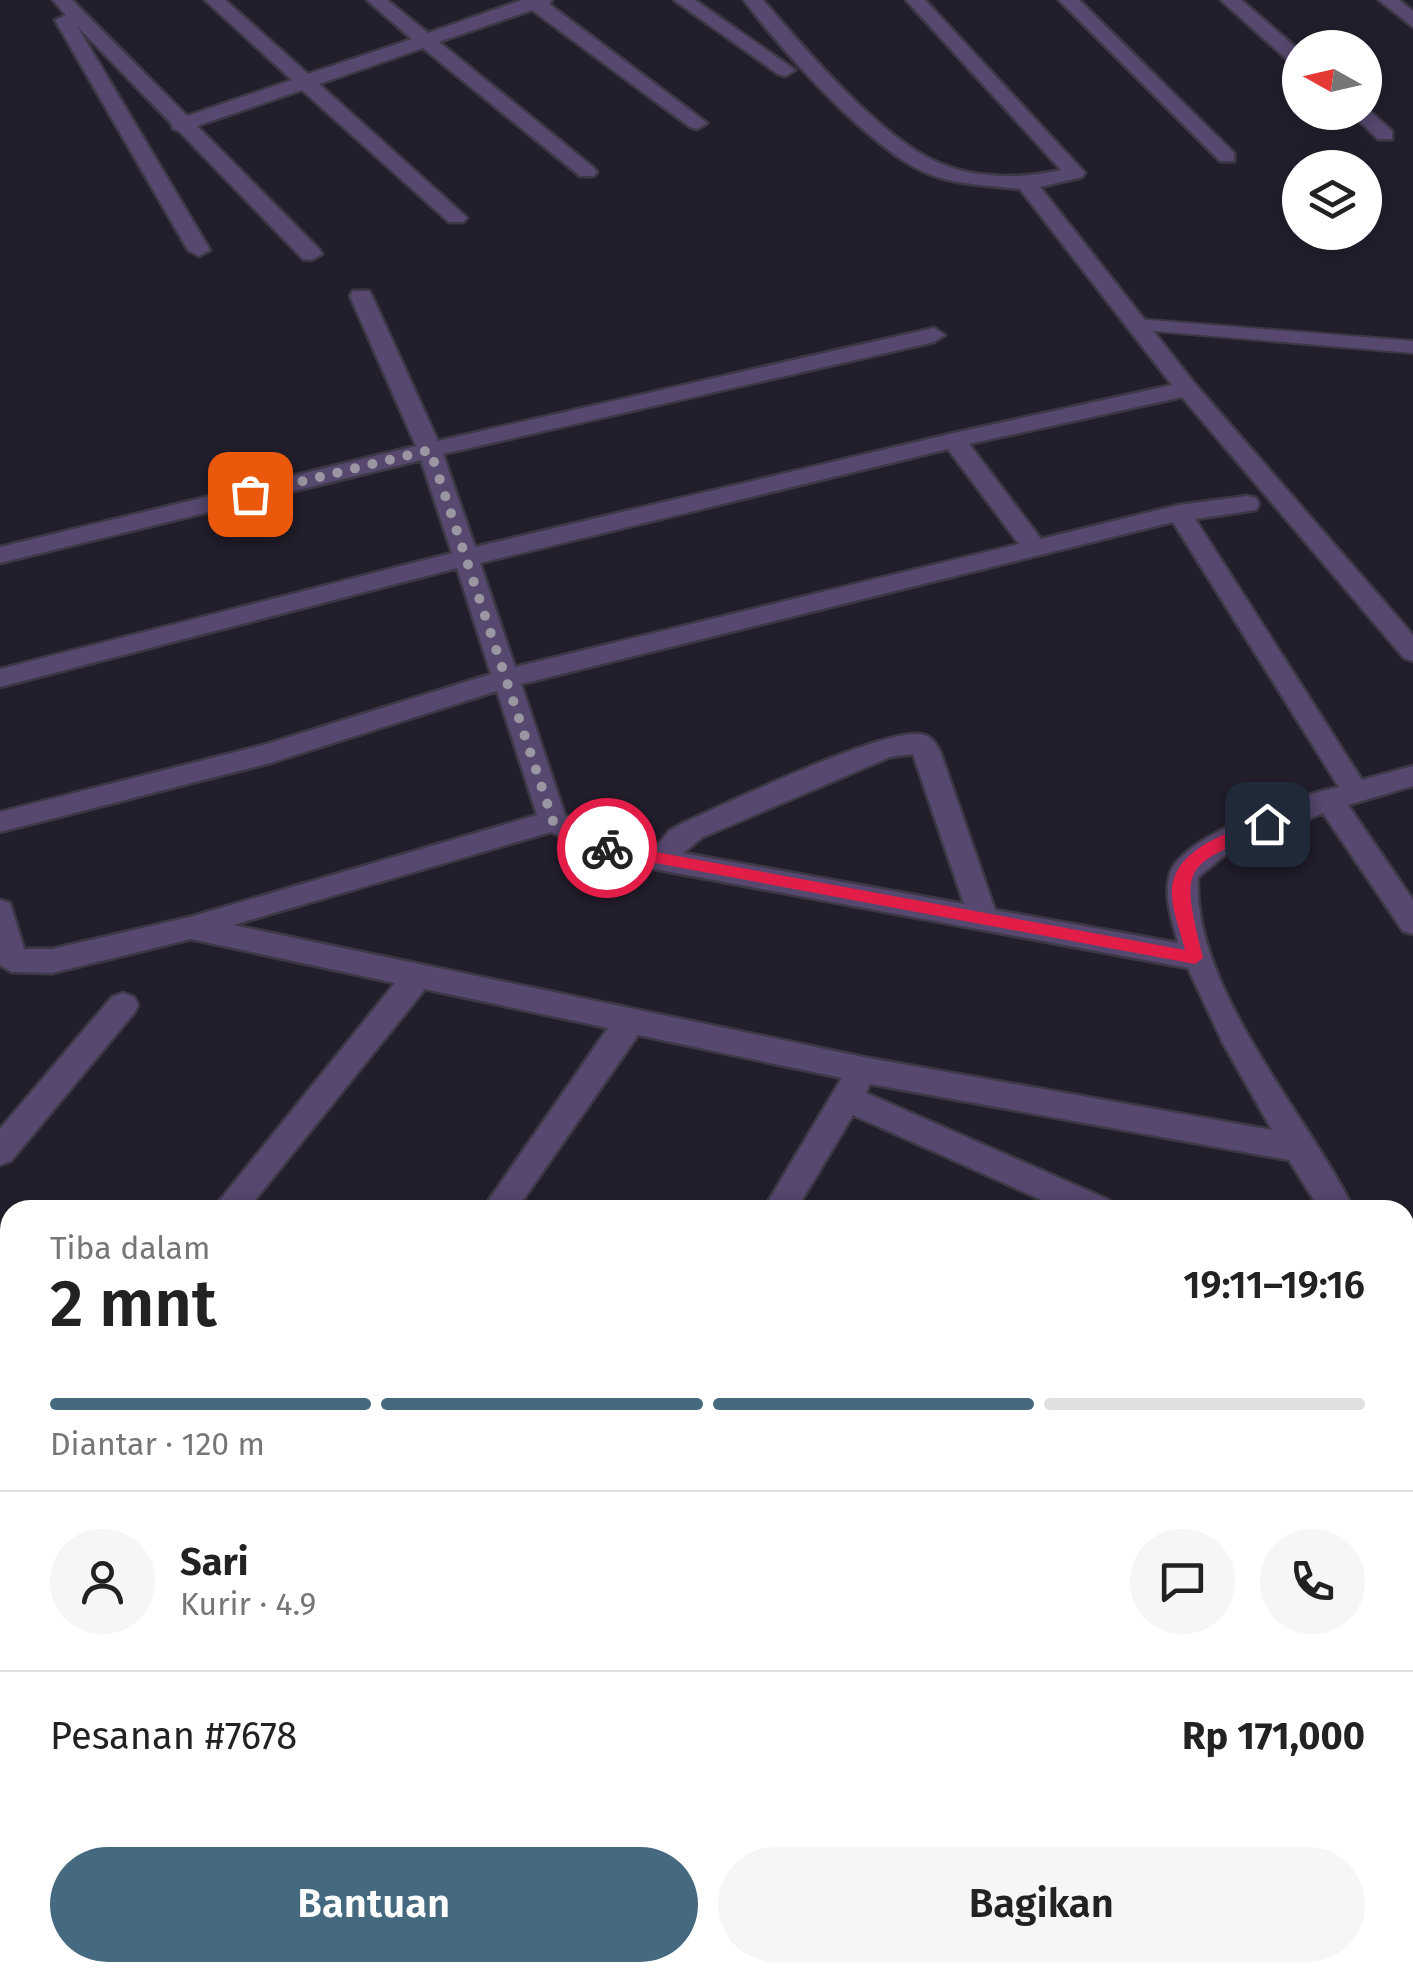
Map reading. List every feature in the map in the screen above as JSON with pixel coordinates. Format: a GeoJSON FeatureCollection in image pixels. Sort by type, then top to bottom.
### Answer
{"type":"FeatureCollection","features":[{"type":"Feature","properties":{"kind":"street"},"geometry":{"type":"LineString","coordinates":[[52,0],[199,250]]}},
{"type":"Feature","properties":{"kind":"street"},"geometry":{"type":"LineString","coordinates":[[62,0],[310,254]]}},
{"type":"Feature","properties":{"kind":"street"},"geometry":{"type":"LineString","coordinates":[[214,0],[456,218]]}},
{"type":"Feature","properties":{"kind":"street"},"geometry":{"type":"LineString","coordinates":[[376,0],[587,172]]}},
{"type":"Feature","properties":{"kind":"street"},"geometry":{"type":"LineString","coordinates":[[683,0],[785,70]]}},
{"type":"Feature","properties":{"kind":"street"},"geometry":{"type":"LineString","coordinates":[[753,0],[778,30],[876,126],[926,165],[954,174],[1028,184],[1075,173],[915,0]]}},
{"type":"Feature","properties":{"kind":"street"},"geometry":{"type":"LineString","coordinates":[[1068,0],[1228,157]]}},
{"type":"Feature","properties":{"kind":"street"},"geometry":{"type":"LineString","coordinates":[[1230,0],[1282,45]]}},
{"type":"Feature","properties":{"kind":"street"},"geometry":{"type":"LineString","coordinates":[[1388,0],[1413,21]]}},
{"type":"Feature","properties":{"kind":"street"},"geometry":{"type":"LineString","coordinates":[[180,125],[536,1],[697,123]]}},
{"type":"Feature","properties":{"kind":"street"},"geometry":{"type":"LineString","coordinates":[[1380,130],[1385,135]]}},
{"type":"Feature","properties":{"kind":"street"},"geometry":{"type":"LineString","coordinates":[[1028,184],[1187,390],[1413,652]]}},
{"type":"Feature","properties":{"kind":"street"},"geometry":{"type":"LineString","coordinates":[[361,296],[430,450],[553,821]]}},
{"type":"Feature","properties":{"kind":"street"},"geometry":{"type":"LineString","coordinates":[[0,556],[430,450],[934,335]]}},
{"type":"Feature","properties":{"kind":"street"},"geometry":{"type":"LineString","coordinates":[[0,678],[465,558],[954,440],[1187,390]]}},
{"type":"Feature","properties":{"kind":"street"},"geometry":{"type":"LineString","coordinates":[[954,440],[1036,548]]}},
{"type":"Feature","properties":{"kind":"street"},"geometry":{"type":"LineString","coordinates":[[0,822],[270,753],[508,678],[1179,513],[1246,504]]}},
{"type":"Feature","properties":{"kind":"street"},"geometry":{"type":"LineString","coordinates":[[1179,513],[1413,923]]}},
{"type":"Feature","properties":{"kind":"street"},"geometry":{"type":"LineString","coordinates":[[662,859],[679,838],[693,830],[886,748],[919,743],[926,752],[984,919]]}},
{"type":"Feature","properties":{"kind":"street"},"geometry":{"type":"LineString","coordinates":[[1332,1200],[1298,1148],[1195,958],[1180,896],[1184,871],[1206,850],[1342,795],[1413,776]]}},
{"type":"Feature","properties":{"kind":"street"},"geometry":{"type":"LineString","coordinates":[[0,912],[12,960],[29,963],[192,928],[275,900],[553,821],[611,850],[1195,958]]}},
{"type":"Feature","properties":{"kind":"street"},"geometry":{"type":"LineString","coordinates":[[192,928],[630,1023],[855,1084],[1298,1148]]}},
{"type":"Feature","properties":{"kind":"street"},"geometry":{"type":"LineString","coordinates":[[236,1200],[418,976]]}},
{"type":"Feature","properties":{"kind":"street"},"geometry":{"type":"LineString","coordinates":[[0,1152],[122,1005]]}},
{"type":"Feature","properties":{"kind":"street"},"geometry":{"type":"LineString","coordinates":[[505,1200],[630,1023]]}},
{"type":"Feature","properties":{"kind":"street"},"geometry":{"type":"LineString","coordinates":[[786,1200],[855,1084]]}},
{"type":"Feature","properties":{"kind":"street"},"geometry":{"type":"LineString","coordinates":[[855,1084],[1078,1200]]}},
{"type":"Feature","properties":{"kind":"lane"},"geometry":{"type":"LineString","coordinates":[[1137,325],[1413,347]]}},
{"type":"Feature","properties":{"kind":"way so far"},"geometry":{"type":"LineString","coordinates":[[250,494],[430,450],[553,821],[607,848]]}},
{"type":"Feature","properties":{"kind":"route"},"geometry":{"type":"LineString","coordinates":[[607,848],[1195,958],[1180,896],[1184,871],[1206,850],[1267,824]]}}]}
